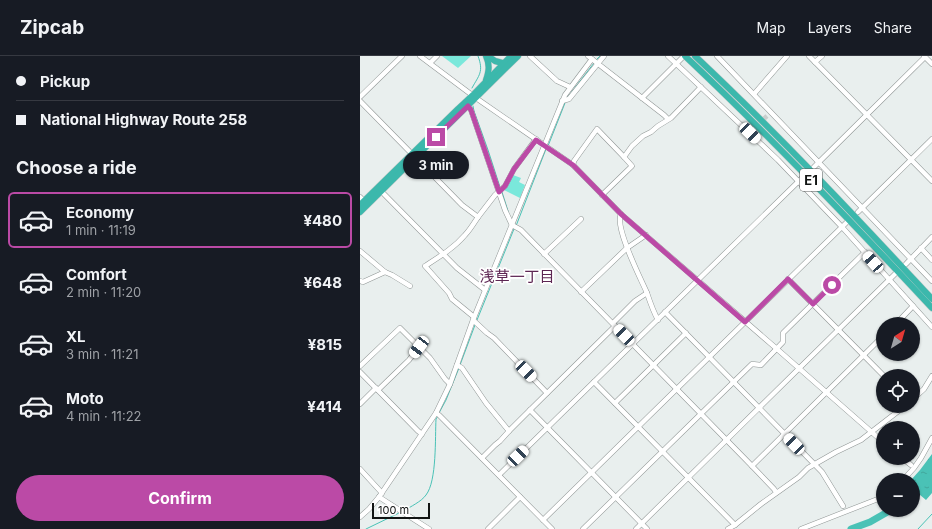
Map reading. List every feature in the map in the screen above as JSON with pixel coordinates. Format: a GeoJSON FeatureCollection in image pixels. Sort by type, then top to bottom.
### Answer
{"type":"FeatureCollection","features":[{"type":"Feature","properties":{"kind":"highway"},"geometry":{"type":"LineString","coordinates":[[487,56],[495,61],[507,60],[518,56]]}},
{"type":"Feature","properties":{"kind":"highway"},"geometry":{"type":"LineString","coordinates":[[484,83],[489,69],[487,56]]}},
{"type":"Feature","properties":{"kind":"highway","name":"E1"},"geometry":{"type":"LineString","coordinates":[[695,56],[771,129],[856,216],[932,299]]}},
{"type":"Feature","properties":{"kind":"highway"},"geometry":{"type":"LineString","coordinates":[[702,56],[786,142],[804,163]]}},
{"type":"Feature","properties":{"kind":"highway","name":"E1"},"geometry":{"type":"LineString","coordinates":[[684,57],[816,185],[932,308]]}},
{"type":"Feature","properties":{"kind":"highway"},"geometry":{"type":"LineString","coordinates":[[361,201],[414,156],[468,106],[484,83],[507,60]]}},
{"type":"Feature","properties":{"kind":"highway"},"geometry":{"type":"LineString","coordinates":[[360,212],[382,191],[458,109],[475,96],[507,60]]}},
{"type":"Feature","properties":{"kind":"street"},"geometry":{"type":"LineString","coordinates":[[360,97],[402,56]]}},
{"type":"Feature","properties":{"kind":"street"},"geometry":{"type":"LineString","coordinates":[[420,56],[573,165],[621,214],[876,436]]}},
{"type":"Feature","properties":{"kind":"street"},"geometry":{"type":"LineString","coordinates":[[430,63],[437,56]]}},
{"type":"Feature","properties":{"kind":"street"},"geometry":{"type":"LineString","coordinates":[[530,56],[557,81],[570,87]]}},
{"type":"Feature","properties":{"kind":"street"},"geometry":{"type":"LineString","coordinates":[[588,56],[668,119]]}},
{"type":"Feature","properties":{"kind":"street"},"geometry":{"type":"LineString","coordinates":[[360,517],[381,495],[437,414],[459,366],[485,290],[514,227],[565,95],[570,87],[595,61],[604,56]]}},
{"type":"Feature","properties":{"kind":"street"},"geometry":{"type":"LineString","coordinates":[[668,56],[800,180],[932,327]]}},
{"type":"Feature","properties":{"kind":"street"},"geometry":{"type":"LineString","coordinates":[[716,56],[932,281]]}},
{"type":"Feature","properties":{"kind":"street"},"geometry":{"type":"LineString","coordinates":[[754,94],[787,56]]}},
{"type":"Feature","properties":{"kind":"street"},"geometry":{"type":"LineString","coordinates":[[810,56],[932,181]]}},
{"type":"Feature","properties":{"kind":"street"},"geometry":{"type":"LineString","coordinates":[[815,62],[822,56]]}},
{"type":"Feature","properties":{"kind":"street"},"geometry":{"type":"LineString","coordinates":[[642,98],[684,57]]}},
{"type":"Feature","properties":{"kind":"street"},"geometry":{"type":"LineString","coordinates":[[814,166],[925,57],[932,64]]}},
{"type":"Feature","properties":{"kind":"street"},"geometry":{"type":"LineString","coordinates":[[564,100],[569,99],[595,61]]}},
{"type":"Feature","properties":{"kind":"street"},"geometry":{"type":"LineString","coordinates":[[624,157],[632,146],[643,136],[671,118],[701,87]]}},
{"type":"Feature","properties":{"kind":"street"},"geometry":{"type":"LineString","coordinates":[[360,101],[462,205],[478,217]]}},
{"type":"Feature","properties":{"kind":"street"},"geometry":{"type":"LineString","coordinates":[[468,106],[471,110],[501,191],[505,210],[514,227],[521,230],[776,492]]}},
{"type":"Feature","properties":{"kind":"street"},"geometry":{"type":"LineString","coordinates":[[767,116],[771,112]]}},
{"type":"Feature","properties":{"kind":"street"},"geometry":{"type":"LineString","coordinates":[[573,165],[597,129],[632,166],[602,195]]}},
{"type":"Feature","properties":{"kind":"street"},"geometry":{"type":"LineString","coordinates":[[750,133],[754,129]]}},
{"type":"Feature","properties":{"kind":"street"},"geometry":{"type":"LineString","coordinates":[[858,212],[932,139]]}},
{"type":"Feature","properties":{"kind":"street"},"geometry":{"type":"LineString","coordinates":[[536,140],[514,169],[501,191],[495,195],[466,235],[451,249],[425,266],[449,293],[452,299],[494,338],[547,393]]}},
{"type":"Feature","properties":{"kind":"street"},"geometry":{"type":"LineString","coordinates":[[499,475],[800,180]]}},
{"type":"Feature","properties":{"kind":"street"},"geometry":{"type":"LineString","coordinates":[[382,191],[457,268],[485,290]]}},
{"type":"Feature","properties":{"kind":"street"},"geometry":{"type":"LineString","coordinates":[[621,214],[619,217],[620,224],[627,248],[658,320]]}},
{"type":"Feature","properties":{"kind":"street"},"geometry":{"type":"LineString","coordinates":[[544,254],[581,219]]}},
{"type":"Feature","properties":{"kind":"street"},"geometry":{"type":"LineString","coordinates":[[543,520],[846,223]]}},
{"type":"Feature","properties":{"kind":"street"},"geometry":{"type":"LineString","coordinates":[[581,292],[627,248],[646,236]]}},
{"type":"Feature","properties":{"kind":"street"},"geometry":{"type":"LineString","coordinates":[[906,264],[932,237]]}},
{"type":"Feature","properties":{"kind":"street"},"geometry":{"type":"LineString","coordinates":[[921,248],[932,260]]}},
{"type":"Feature","properties":{"kind":"street"},"geometry":{"type":"LineString","coordinates":[[360,251],[385,272],[410,286]]}},
{"type":"Feature","properties":{"kind":"street"},"geometry":{"type":"LineString","coordinates":[[583,529],[752,364],[761,365],[784,342],[783,333],[865,252]]}},
{"type":"Feature","properties":{"kind":"street"},"geometry":{"type":"LineString","coordinates":[[360,281],[363,282],[385,272]]}},
{"type":"Feature","properties":{"kind":"street"},"geometry":{"type":"LineString","coordinates":[[636,529],[895,274]]}},
{"type":"Feature","properties":{"kind":"street"},"geometry":{"type":"LineString","coordinates":[[788,279],[877,369]]}},
{"type":"Feature","properties":{"kind":"street"},"geometry":{"type":"LineString","coordinates":[[482,458],[614,325],[635,301],[647,293]]}},
{"type":"Feature","properties":{"kind":"street"},"geometry":{"type":"LineString","coordinates":[[903,317],[913,306]]}},
{"type":"Feature","properties":{"kind":"street"},"geometry":{"type":"LineString","coordinates":[[665,312],[815,464],[822,472],[843,506]]}},
{"type":"Feature","properties":{"kind":"street"},"geometry":{"type":"LineString","coordinates":[[360,366],[400,328],[430,358],[445,380],[450,384]]}},
{"type":"Feature","properties":{"kind":"street"},"geometry":{"type":"LineString","coordinates":[[615,403],[686,333]]}},
{"type":"Feature","properties":{"kind":"street"},"geometry":{"type":"LineString","coordinates":[[752,466],[876,343]]}},
{"type":"Feature","properties":{"kind":"street"},"geometry":{"type":"LineString","coordinates":[[360,404],[409,360],[419,347]]}},
{"type":"Feature","properties":{"kind":"street"},"geometry":{"type":"LineString","coordinates":[[459,366],[509,431]]}},
{"type":"Feature","properties":{"kind":"street"},"geometry":{"type":"LineString","coordinates":[[360,372],[422,434]]}},
{"type":"Feature","properties":{"kind":"street"},"geometry":{"type":"LineString","coordinates":[[920,393],[932,376]]}},
{"type":"Feature","properties":{"kind":"street"},"geometry":{"type":"LineString","coordinates":[[594,382],[735,525]]}},
{"type":"Feature","properties":{"kind":"street"},"geometry":{"type":"LineString","coordinates":[[530,410],[647,529]]}},
{"type":"Feature","properties":{"kind":"street"},"geometry":{"type":"LineString","coordinates":[[728,529],[776,492],[799,477],[808,468],[860,440],[898,413]]}},
{"type":"Feature","properties":{"kind":"street"},"geometry":{"type":"LineString","coordinates":[[437,414],[552,529]]}},
{"type":"Feature","properties":{"kind":"street"},"geometry":{"type":"LineString","coordinates":[[909,473],[921,458],[932,438]]}},
{"type":"Feature","properties":{"kind":"street"},"geometry":{"type":"LineString","coordinates":[[360,469],[381,495],[398,510],[429,529]]}},
{"type":"Feature","properties":{"kind":"street"},"geometry":{"type":"LineString","coordinates":[[488,529],[520,496]]}},
{"type":"Feature","properties":{"kind":"street"},"geometry":{"type":"LineString","coordinates":[[801,529],[876,500]]}},
{"type":"Feature","properties":{"kind":"shaded area"},"geometry":{"type":"Polygon","coordinates":[[[442,56],[471,56],[458,68],[442,56]]]}},
{"type":"Feature","properties":{"kind":"shaded area"},"geometry":{"type":"Polygon","coordinates":[[[513,175],[521,178],[519,182],[525,185],[520,198],[504,190],[513,175]]]}},
{"type":"Feature","properties":{"kind":"water"},"geometry":{"type":"Polygon","coordinates":[[[932,454],[932,493],[926,500],[920,495],[920,473],[917,473],[932,454]]]}},
{"type":"Feature","properties":{"kind":"waterway"},"geometry":{"type":"LineString","coordinates":[[472,88],[481,70],[478,56]]}},
{"type":"Feature","properties":{"kind":"waterway"},"geometry":{"type":"LineString","coordinates":[[596,60],[600,56]]}},
{"type":"Feature","properties":{"kind":"waterway"},"geometry":{"type":"LineString","coordinates":[[567,98],[594,63]]}},
{"type":"Feature","properties":{"kind":"waterway"},"geometry":{"type":"LineString","coordinates":[[548,146],[565,103]]}},
{"type":"Feature","properties":{"kind":"waterway"},"geometry":{"type":"LineString","coordinates":[[473,106],[500,187]]}},
{"type":"Feature","properties":{"kind":"waterway"},"geometry":{"type":"LineString","coordinates":[[516,226],[546,149]]}},
{"type":"Feature","properties":{"kind":"waterway"},"geometry":{"type":"LineString","coordinates":[[502,192],[508,211]]}},
{"type":"Feature","properties":{"kind":"waterway"},"geometry":{"type":"LineString","coordinates":[[477,320],[514,229]]}},
{"type":"Feature","properties":{"kind":"waterway"},"geometry":{"type":"LineString","coordinates":[[460,365],[475,325]]}},
{"type":"Feature","properties":{"kind":"waterway"},"geometry":{"type":"LineString","coordinates":[[439,413],[459,368]]}},
{"type":"Feature","properties":{"kind":"waterway"},"geometry":{"type":"LineString","coordinates":[[404,511],[421,500],[430,488],[434,470],[436,419],[438,416]]}},
{"type":"Feature","properties":{"kind":"waterway"},"geometry":{"type":"LineString","coordinates":[[920,487],[932,473]]}},
{"type":"Feature","properties":{"kind":"waterway"},"geometry":{"type":"LineString","coordinates":[[366,529],[399,513]]}},
{"type":"Feature","properties":{"kind":"waterway"},"geometry":{"type":"LineString","coordinates":[[918,529],[932,514]]}},
{"type":"Feature","properties":{"kind":"waterway"},"geometry":{"type":"LineString","coordinates":[[851,529],[879,517]]}},
{"type":"Feature","properties":{"kind":"tunnel"},"geometry":{"type":"LineString","coordinates":[[759,123],[767,116]]}},
{"type":"Feature","properties":{"kind":"district","name":"浅草一丁目"},"geometry":{"type":"Point","coordinates":[517,277]}},
{"type":"Feature","properties":{"kind":"route"},"geometry":{"type":"LineString","coordinates":[[436,137],[468,106],[480,134],[499,192],[503,189],[514,169],[536,140],[559,157],[573,165],[621,214],[745,322],[788,279],[813,304],[832,285]]}}]}
